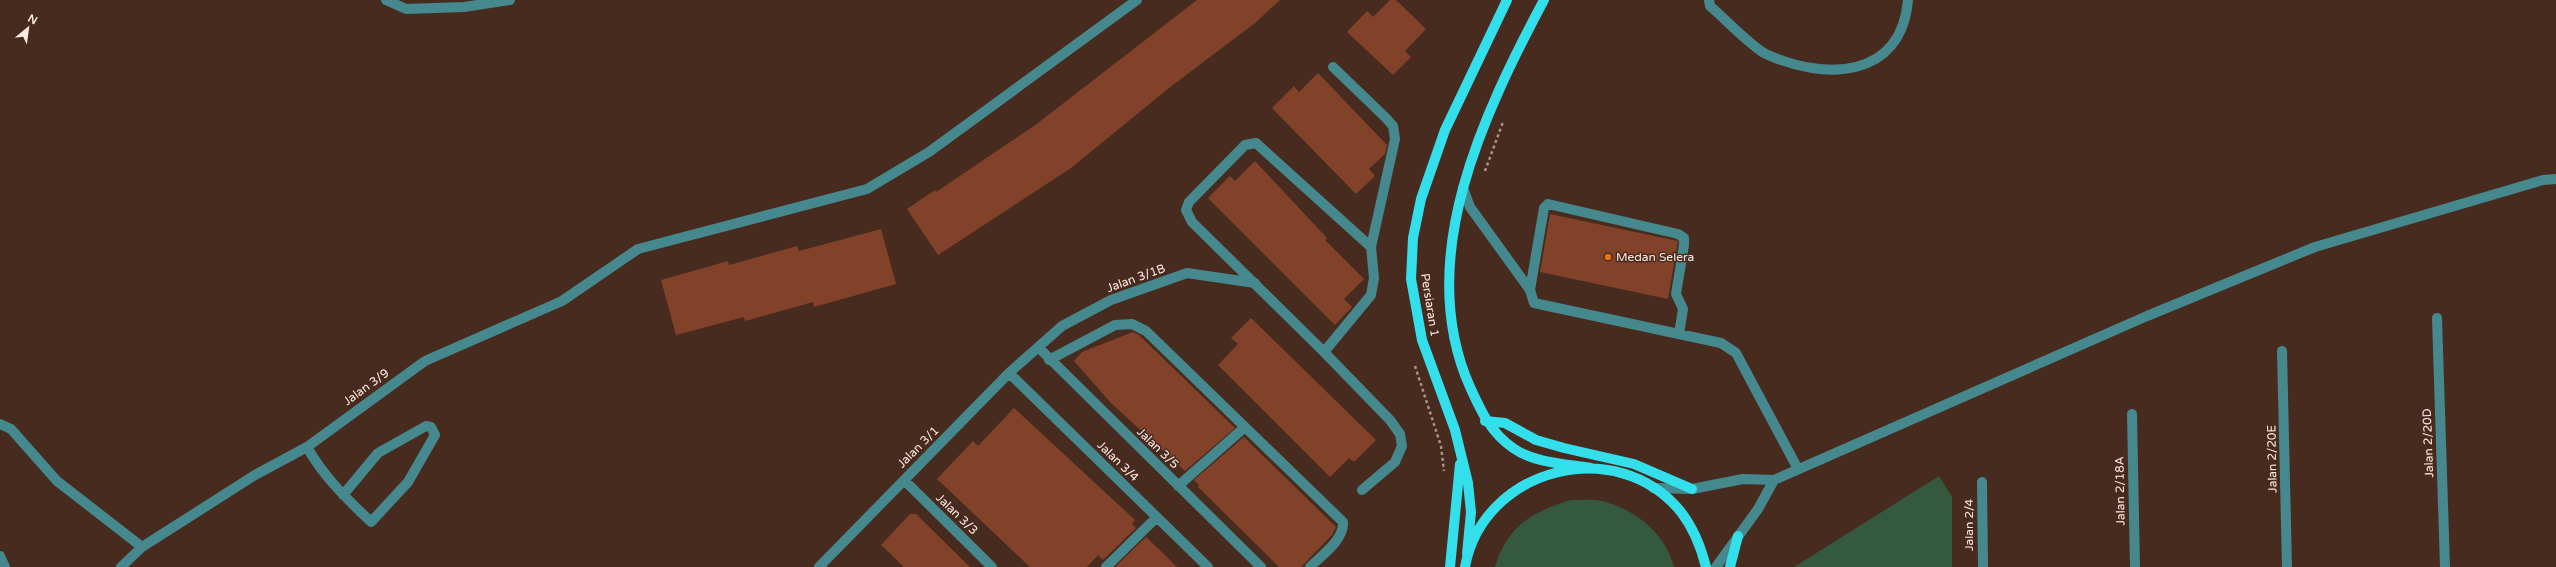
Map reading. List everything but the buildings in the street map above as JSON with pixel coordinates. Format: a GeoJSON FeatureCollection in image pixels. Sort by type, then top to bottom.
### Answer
{"type":"FeatureCollection","features":[{"type":"Feature","properties":{"kind":"main road","name":"Persiaran 1"},"geometry":{"type":"LineString","coordinates":[[1467,554],[1471,512],[1468,483],[1461,451],[1422,340],[1411,279],[1413,238],[1421,199],[1446,130],[1507,0]]}},
{"type":"Feature","properties":{"kind":"main road","name":"Persiaran 1"},"geometry":{"type":"LineString","coordinates":[[1544,0],[1477,142],[1463,188],[1453,245],[1450,286],[1452,334],[1463,371],[1485,421],[1513,448],[1536,458],[1591,468]]}},
{"type":"Feature","properties":{"kind":"main road"},"geometry":{"type":"LineString","coordinates":[[1485,421],[1505,423],[1536,440],[1634,464],[1692,489]]}},
{"type":"Feature","properties":{"kind":"main road"},"geometry":{"type":"LineString","coordinates":[[1450,567],[1461,451]]}},
{"type":"Feature","properties":{"kind":"main road"},"geometry":{"type":"LineString","coordinates":[[1465,567],[1467,554],[1481,525],[1498,505],[1528,482],[1559,471],[1591,468],[1613,471],[1653,488],[1680,512],[1700,542],[1706,567]]}},
{"type":"Feature","properties":{"kind":"main road"},"geometry":{"type":"LineString","coordinates":[[1730,567],[1738,536]]}},
{"type":"Feature","properties":{"kind":"street"},"geometry":{"type":"LineString","coordinates":[[386,0],[406,9],[464,7],[510,0]]}},
{"type":"Feature","properties":{"kind":"street","name":"Jalan 3/9"},"geometry":{"type":"LineString","coordinates":[[121,567],[142,547],[255,475],[307,447],[425,361],[562,301],[638,249],[867,190],[930,152],[1138,0]]}},
{"type":"Feature","properties":{"kind":"street"},"geometry":{"type":"LineString","coordinates":[[1709,0],[1710,6],[1765,53],[1826,71],[1864,66],[1886,53],[1904,23],[1908,0]]}},
{"type":"Feature","properties":{"kind":"street"},"geometry":{"type":"LineString","coordinates":[[1324,352],[1371,295],[1374,278],[1371,247],[1396,139],[1393,126],[1333,67]]}},
{"type":"Feature","properties":{"kind":"street"},"geometry":{"type":"LineString","coordinates":[[1362,490],[1395,462],[1402,446],[1400,434],[1390,420],[1324,352],[1192,222],[1186,210],[1189,202],[1244,145],[1256,143],[1264,148],[1371,247]]}},
{"type":"Feature","properties":{"kind":"street"},"geometry":{"type":"LineString","coordinates":[[1653,488],[1692,489],[1744,479],[1774,480],[1798,468],[2147,316],[2315,247],[2543,180],[2556,179]]}},
{"type":"Feature","properties":{"kind":"street"},"geometry":{"type":"LineString","coordinates":[[1463,188],[1470,207],[1530,293],[1534,303],[1721,343],[1736,353],[1798,468]]}},
{"type":"Feature","properties":{"kind":"street"},"geometry":{"type":"LineString","coordinates":[[1530,293],[1544,208],[1548,204],[1678,234],[1684,238],[1676,294],[1683,309],[1679,334]]}},
{"type":"Feature","properties":{"kind":"street","name":"Jalan 3/1B"},"geometry":{"type":"LineString","coordinates":[[1038,347],[1062,326],[1111,300],[1186,273],[1255,283]]}},
{"type":"Feature","properties":{"kind":"street","name":"Jalan 2/20D"},"geometry":{"type":"LineString","coordinates":[[2437,318],[2445,567]]}},
{"type":"Feature","properties":{"kind":"street"},"geometry":{"type":"LineString","coordinates":[[1049,360],[1115,325],[1132,324],[1146,331],[1343,522],[1343,530],[1339,537],[1310,567]]}},
{"type":"Feature","properties":{"kind":"street","name":"Jalan 3/5"},"geometry":{"type":"LineString","coordinates":[[1038,347],[1049,360],[1261,567]]}},
{"type":"Feature","properties":{"kind":"street","name":"Jalan 3/1"},"geometry":{"type":"LineString","coordinates":[[819,567],[1010,373],[1038,347]]}},
{"type":"Feature","properties":{"kind":"street","name":"Jalan 2/20E"},"geometry":{"type":"LineString","coordinates":[[2282,351],[2287,567]]}},
{"type":"Feature","properties":{"kind":"street","name":"Jalan 3/4"},"geometry":{"type":"LineString","coordinates":[[1010,373],[1208,567]]}},
{"type":"Feature","properties":{"kind":"street","name":"Jalan 2/18A"},"geometry":{"type":"LineString","coordinates":[[2132,414],[2135,567]]}},
{"type":"Feature","properties":{"kind":"street"},"geometry":{"type":"LineString","coordinates":[[0,424],[11,429],[57,481],[142,547]]}},
{"type":"Feature","properties":{"kind":"street"},"geometry":{"type":"LineString","coordinates":[[307,447],[317,466],[343,495],[371,522],[408,482],[435,435],[431,427],[426,426],[378,453],[343,495]]}},
{"type":"Feature","properties":{"kind":"street"},"geometry":{"type":"LineString","coordinates":[[1178,486],[1245,427]]}},
{"type":"Feature","properties":{"kind":"street","name":"Jalan 3/3"},"geometry":{"type":"LineString","coordinates":[[904,480],[992,567]]}},
{"type":"Feature","properties":{"kind":"street"},"geometry":{"type":"LineString","coordinates":[[1716,567],[1758,509],[1774,480]]}},
{"type":"Feature","properties":{"kind":"street","name":"Jalan 2/4"},"geometry":{"type":"LineString","coordinates":[[1982,482],[1983,567]]}},
{"type":"Feature","properties":{"kind":"street"},"geometry":{"type":"LineString","coordinates":[[1106,567],[1157,517]]}},
{"type":"Feature","properties":{"kind":"street"},"geometry":{"type":"LineString","coordinates":[[0,556],[5,567]]}},
{"type":"Feature","properties":{"kind":"path"},"geometry":{"type":"LineString","coordinates":[[1484,173],[1505,115]]}},
{"type":"Feature","properties":{"kind":"path"},"geometry":{"type":"LineString","coordinates":[[1415,363],[1441,446],[1445,475]]}},
{"type":"Feature","properties":{"kind":"green space"},"geometry":{"type":"Polygon","coordinates":[[[1939,476],[1952,497],[1952,567],[1794,567],[1939,476]]]}},
{"type":"Feature","properties":{"kind":"green space"},"geometry":{"type":"Polygon","coordinates":[[[1571,500],[1602,501],[1626,510],[1637,517],[1656,534],[1664,544],[1674,567],[1495,567],[1506,541],[1523,523],[1544,510],[1571,500]]]}},
{"type":"Feature","properties":{"kind":"place","name":"Medan Selera"},"geometry":{"type":"Point","coordinates":[1608,257]}}]}
